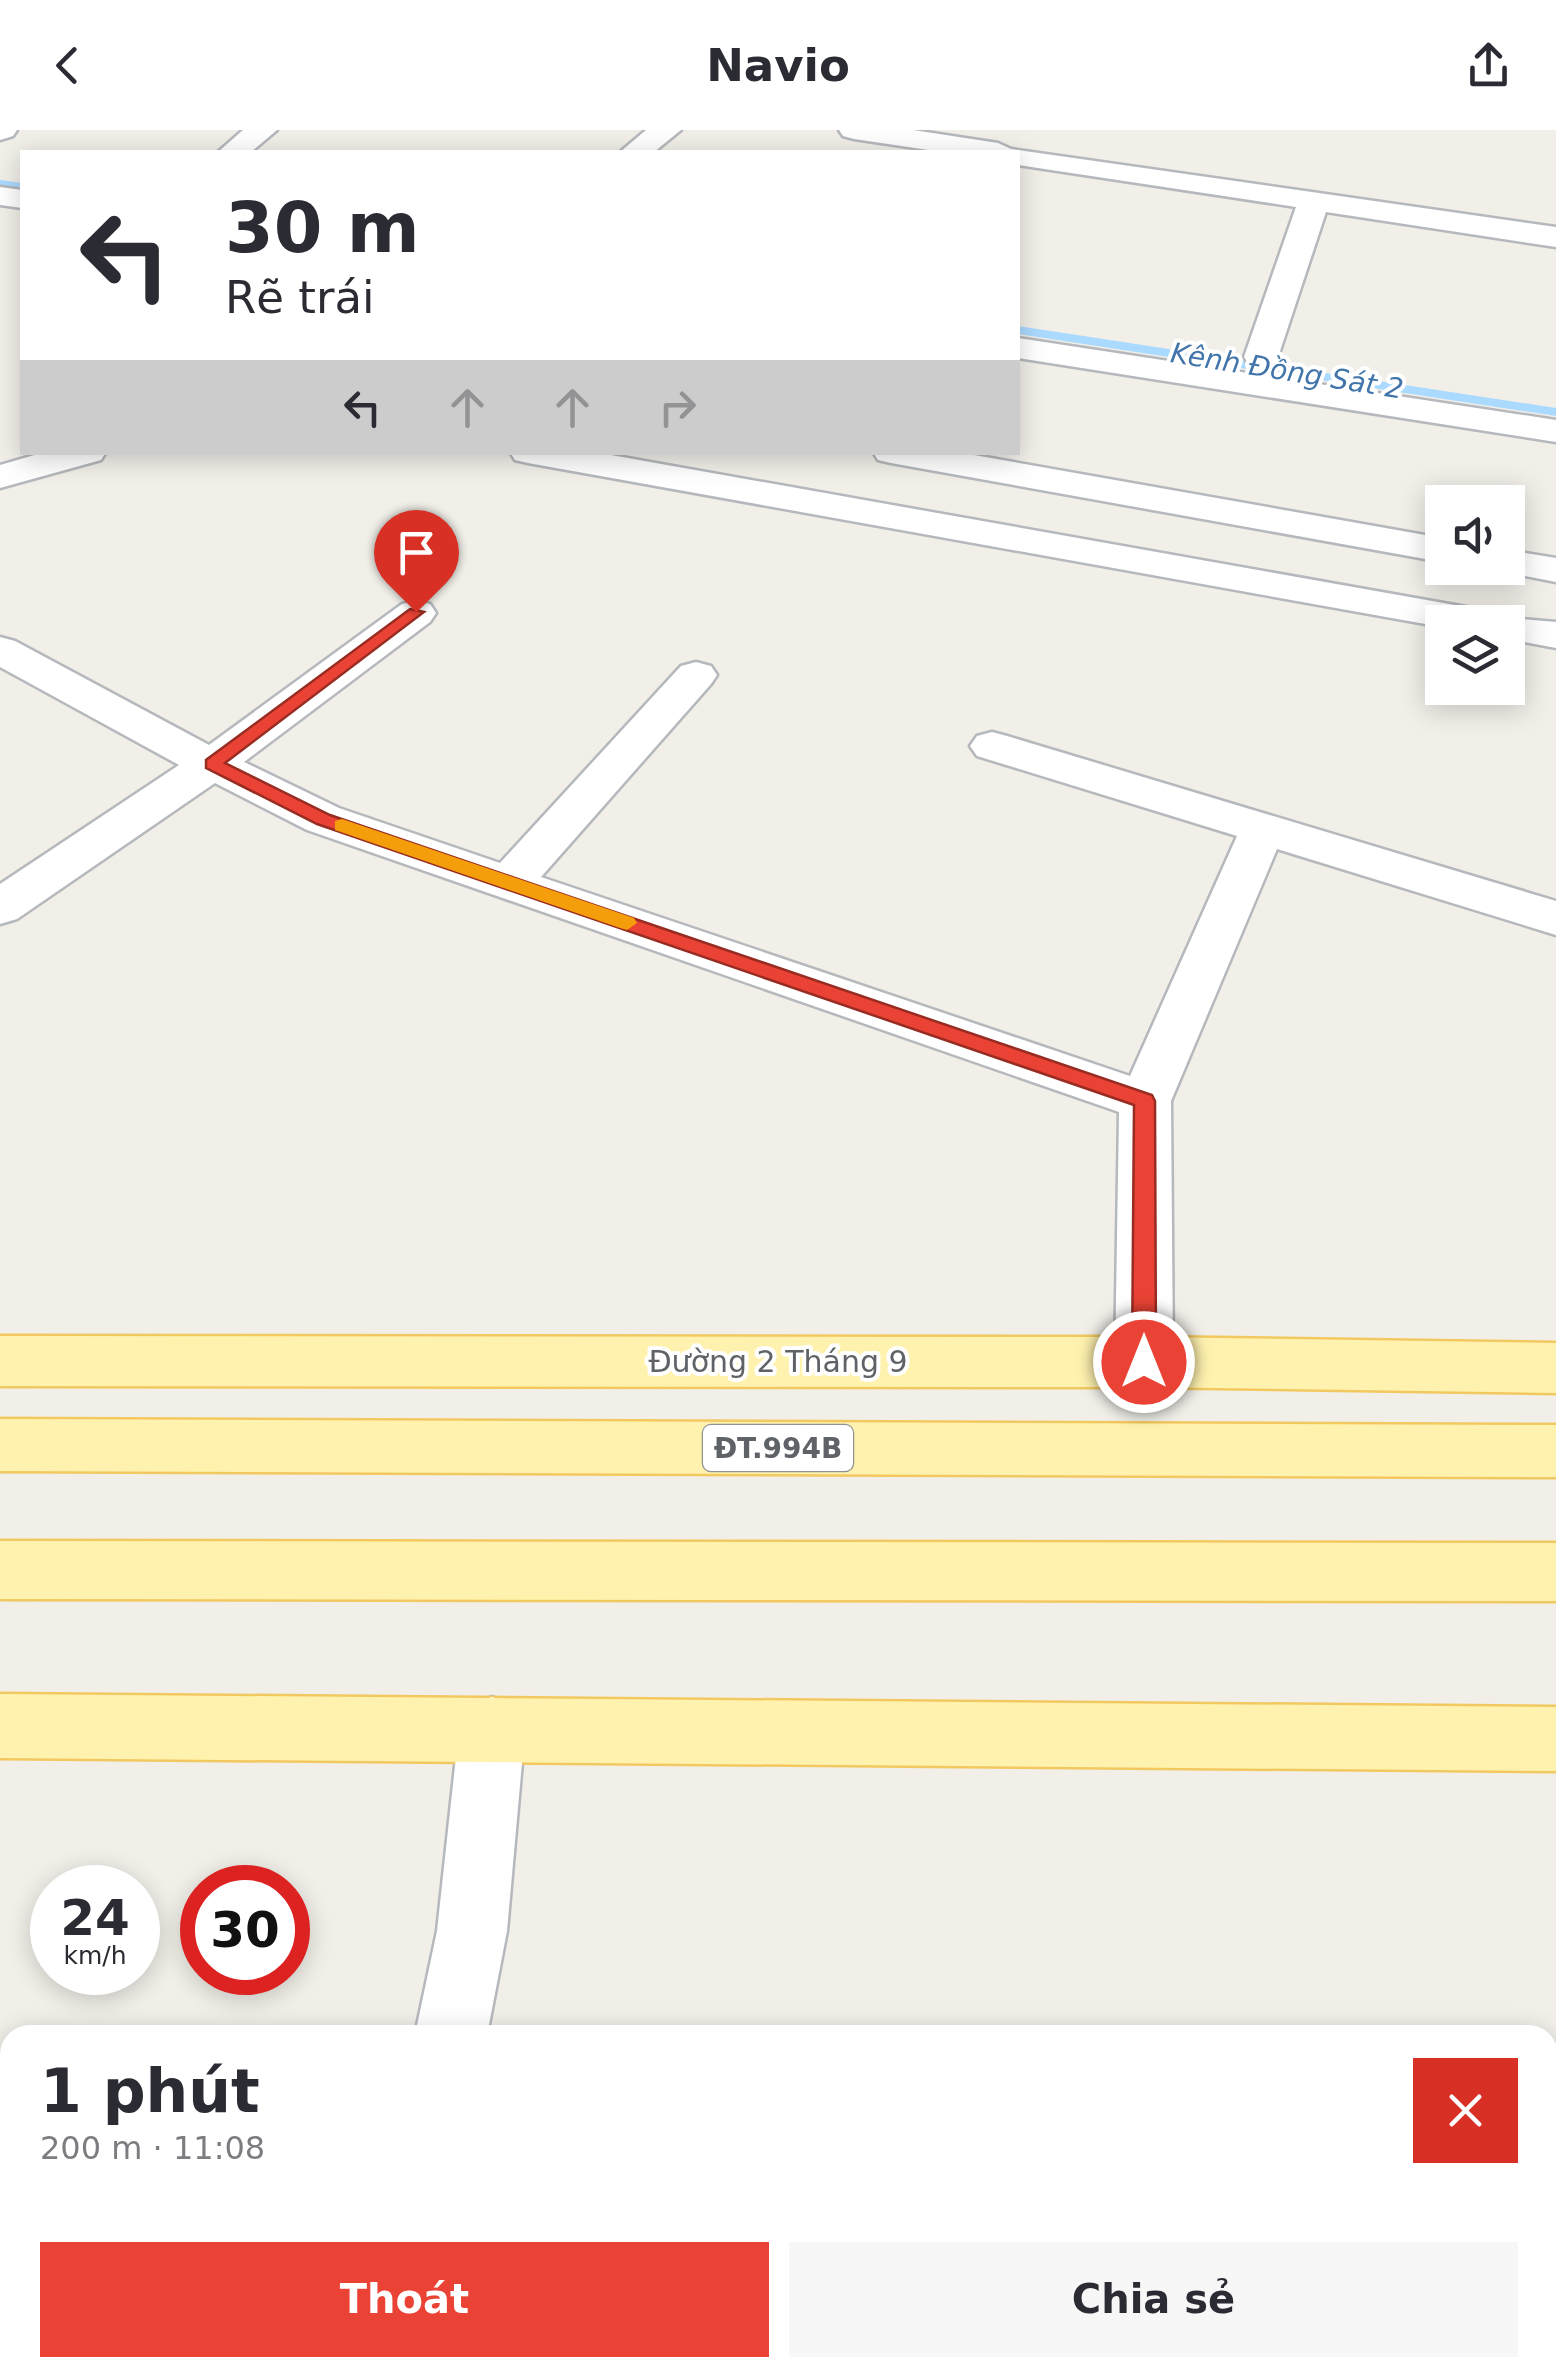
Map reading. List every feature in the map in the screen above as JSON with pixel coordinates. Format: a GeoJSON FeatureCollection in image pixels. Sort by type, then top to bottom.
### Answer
{"type":"FeatureCollection","features":[{"type":"Feature","properties":{"kind":"main road","name":"Đường 2 Tháng 9"},"geometry":{"type":"LineString","coordinates":[[0,1360],[1144,1362],[1556,1368]]}},
{"type":"Feature","properties":{"kind":"main road","name":"ĐT.994B"},"geometry":{"type":"LineString","coordinates":[[0,1445],[1556,1451]]}},
{"type":"Feature","properties":{"kind":"main road"},"geometry":{"type":"LineString","coordinates":[[0,1570],[1556,1572]]}},
{"type":"Feature","properties":{"kind":"main road"},"geometry":{"type":"LineString","coordinates":[[0,1726],[1556,1738]]}},
{"type":"Feature","properties":{"kind":"street"},"geometry":{"type":"LineString","coordinates":[[236,150],[262,130]]}},
{"type":"Feature","properties":{"kind":"street"},"geometry":{"type":"LineString","coordinates":[[638,150],[666,130]]}},
{"type":"Feature","properties":{"kind":"street"},"geometry":{"type":"LineString","coordinates":[[854,130],[985,150]]}},
{"type":"Feature","properties":{"kind":"street"},"geometry":{"type":"LineString","coordinates":[[1020,156],[1556,237]]}},
{"type":"Feature","properties":{"kind":"street"},"geometry":{"type":"LineString","coordinates":[[1261,356],[1314,200]]}},
{"type":"Feature","properties":{"kind":"street"},"geometry":{"type":"LineString","coordinates":[[1020,320],[1556,400]]}},
{"type":"Feature","properties":{"kind":"street"},"geometry":{"type":"LineString","coordinates":[[1020,348],[1556,432]]}},
{"type":"Feature","properties":{"kind":"street"},"geometry":{"type":"LineString","coordinates":[[0,477],[77,455]]}},
{"type":"Feature","properties":{"kind":"street"},"geometry":{"type":"LineString","coordinates":[[545,455],[1425,612]]}},
{"type":"Feature","properties":{"kind":"street"},"geometry":{"type":"LineString","coordinates":[[908,455],[1425,547]]}},
{"type":"Feature","properties":{"kind":"street"},"geometry":{"type":"LineString","coordinates":[[1525,565],[1556,570]]}},
{"type":"Feature","properties":{"kind":"street"},"geometry":{"type":"LineString","coordinates":[[0,908],[212,764],[416,612]]}},
{"type":"Feature","properties":{"kind":"street"},"geometry":{"type":"LineString","coordinates":[[1525,630],[1556,636]]}},
{"type":"Feature","properties":{"kind":"street"},"geometry":{"type":"LineString","coordinates":[[0,650],[324,820],[1144,1101]]}},
{"type":"Feature","properties":{"kind":"street"},"geometry":{"type":"LineString","coordinates":[[509,882],[696,675]]}},
{"type":"Feature","properties":{"kind":"street"},"geometry":{"type":"LineString","coordinates":[[992,746],[1556,918]]}},
{"type":"Feature","properties":{"kind":"street"},"geometry":{"type":"LineString","coordinates":[[1144,1362],[1144,1101],[1263,829]]}},
{"type":"Feature","properties":{"kind":"street"},"geometry":{"type":"LineString","coordinates":[[453,2025],[472,1931],[492,1729]]}},
{"type":"Feature","properties":{"kind":"waterway","name":"Kênh Đồng Sát 2"},"geometry":{"type":"LineString","coordinates":[[0,183],[20,186]]}},
{"type":"Feature","properties":{"kind":"waterway","name":"Kênh Đồng Sát 2"},"geometry":{"type":"LineString","coordinates":[[1020,330],[1556,412]]}},
{"type":"Feature","properties":{"kind":"slow traffic"},"geometry":{"type":"LineString","coordinates":[[342,826],[627,923]]}},
{"type":"Feature","properties":{"kind":"route"},"geometry":{"type":"LineString","coordinates":[[416,612],[212,764],[324,820],[1144,1101],[1144,1362]]}}]}
